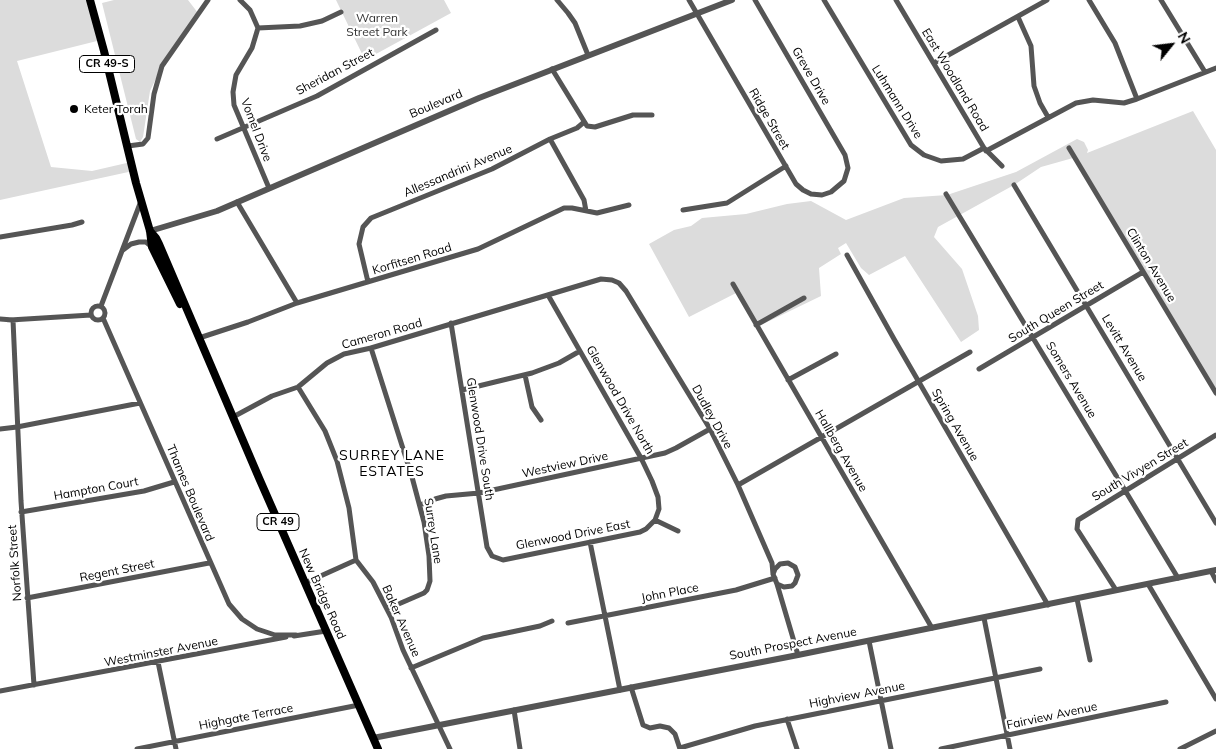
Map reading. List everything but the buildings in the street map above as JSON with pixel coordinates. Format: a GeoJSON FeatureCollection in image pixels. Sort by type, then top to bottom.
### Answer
{"type":"FeatureCollection","features":[{"type":"Feature","properties":{"kind":"main road","name":"CR 49-S"},"geometry":{"type":"LineString","coordinates":[[90,0],[128,146]]}},
{"type":"Feature","properties":{"kind":"main road","name":"CR 49"},"geometry":{"type":"LineString","coordinates":[[128,146],[141,201]]}},
{"type":"Feature","properties":{"kind":"main road","name":"New Bridge Road"},"geometry":{"type":"LineString","coordinates":[[141,201],[150,231],[152,247],[198,338],[378,749]]}},
{"type":"Feature","properties":{"kind":"main road","name":"New Bridge Road"},"geometry":{"type":"LineString","coordinates":[[150,231],[156,238],[197,329],[198,338]]}},
{"type":"Feature","properties":{"kind":"street"},"geometry":{"type":"LineString","coordinates":[[128,146],[143,144],[148,138],[154,94],[162,66],[208,0]]}},
{"type":"Feature","properties":{"kind":"street"},"geometry":{"type":"LineString","coordinates":[[240,0],[250,10],[258,28],[300,26],[322,21],[341,12]]}},
{"type":"Feature","properties":{"kind":"street"},"geometry":{"type":"LineString","coordinates":[[557,0],[575,24],[588,55]]}},
{"type":"Feature","properties":{"kind":"street","name":"Ridge Street"},"geometry":{"type":"LineString","coordinates":[[689,0],[796,184],[811,194],[822,195],[831,192],[844,181],[847,164]]}},
{"type":"Feature","properties":{"kind":"street","name":"Boulevard"},"geometry":{"type":"LineString","coordinates":[[150,231],[201,216],[237,202],[463,105],[732,0]]}},
{"type":"Feature","properties":{"kind":"street","name":"Greve Drive"},"geometry":{"type":"LineString","coordinates":[[755,0],[845,155],[847,164]]}},
{"type":"Feature","properties":{"kind":"street","name":"Luhmann Drive"},"geometry":{"type":"LineString","coordinates":[[824,0],[911,145],[924,155],[941,161],[963,159],[985,150],[1068,106],[1084,101],[1117,103],[1137,100],[1216,68]]}},
{"type":"Feature","properties":{"kind":"street","name":"East Woodland Road"},"geometry":{"type":"LineString","coordinates":[[896,0],[985,150],[1002,166]]}},
{"type":"Feature","properties":{"kind":"street"},"geometry":{"type":"LineString","coordinates":[[934,63],[1047,0]]}},
{"type":"Feature","properties":{"kind":"street"},"geometry":{"type":"LineString","coordinates":[[1089,0],[1115,43],[1137,100]]}},
{"type":"Feature","properties":{"kind":"street"},"geometry":{"type":"LineString","coordinates":[[1161,0],[1205,72]]}},
{"type":"Feature","properties":{"kind":"street"},"geometry":{"type":"LineString","coordinates":[[1018,17],[1031,46],[1034,86],[1040,104],[1048,118]]}},
{"type":"Feature","properties":{"kind":"street","name":"Vomel Drive"},"geometry":{"type":"LineString","coordinates":[[258,28],[252,48],[239,69],[234,84],[234,105],[242,128],[269,188]]}},
{"type":"Feature","properties":{"kind":"street","name":"Sheridan Street"},"geometry":{"type":"LineString","coordinates":[[217,139],[317,96],[436,30]]}},
{"type":"Feature","properties":{"kind":"street"},"geometry":{"type":"LineString","coordinates":[[552,70],[584,123]]}},
{"type":"Feature","properties":{"kind":"street","name":"Allessandrini Avenue"},"geometry":{"type":"LineString","coordinates":[[368,282],[359,244],[363,227],[371,218],[492,169],[584,123],[595,128],[633,115],[652,115]]}},
{"type":"Feature","properties":{"kind":"street"},"geometry":{"type":"LineString","coordinates":[[550,139],[584,200],[586,211]]}},
{"type":"Feature","properties":{"kind":"street","name":"Clinton Avenue"},"geometry":{"type":"LineString","coordinates":[[1069,148],[1216,393]]}},
{"type":"Feature","properties":{"kind":"street"},"geometry":{"type":"LineString","coordinates":[[683,210],[728,203],[786,166]]}},
{"type":"Feature","properties":{"kind":"street","name":"Levitt Avenue"},"geometry":{"type":"LineString","coordinates":[[1014,185],[1216,522]]}},
{"type":"Feature","properties":{"kind":"street","name":"Somers Avenue"},"geometry":{"type":"LineString","coordinates":[[946,194],[1178,578]]}},
{"type":"Feature","properties":{"kind":"street"},"geometry":{"type":"LineString","coordinates":[[101,306],[141,201]]}},
{"type":"Feature","properties":{"kind":"street"},"geometry":{"type":"LineString","coordinates":[[237,202],[298,302]]}},
{"type":"Feature","properties":{"kind":"street","name":"Korfitsen Road"},"geometry":{"type":"LineString","coordinates":[[198,338],[248,322],[298,302],[478,249],[564,208],[597,213],[629,204]]}},
{"type":"Feature","properties":{"kind":"street"},"geometry":{"type":"LineString","coordinates":[[0,237],[82,222]]}},
{"type":"Feature","properties":{"kind":"street"},"geometry":{"type":"LineString","coordinates":[[121,252],[131,244],[139,242],[149,244],[152,247]]}},
{"type":"Feature","properties":{"kind":"street","name":"Spring Avenue"},"geometry":{"type":"LineString","coordinates":[[847,254],[1048,605]]}},
{"type":"Feature","properties":{"kind":"street","name":"South Queen Street"},"geometry":{"type":"LineString","coordinates":[[979,369],[1143,272]]}},
{"type":"Feature","properties":{"kind":"street","name":"Cameron Road"},"geometry":{"type":"LineString","coordinates":[[233,417],[272,396],[298,387],[327,363],[344,354],[371,348],[601,279],[614,280]]}},
{"type":"Feature","properties":{"kind":"street","name":"Dudley Drive"},"geometry":{"type":"LineString","coordinates":[[614,280],[626,291],[710,428],[738,485],[772,563],[798,655]]}},
{"type":"Feature","properties":{"kind":"street","name":"Hallberg Avenue"},"geometry":{"type":"LineString","coordinates":[[733,284],[932,628]]}},
{"type":"Feature","properties":{"kind":"street","name":"Glenwood Drive North"},"geometry":{"type":"LineString","coordinates":[[548,295],[641,458],[658,496],[659,509],[655,520]]}},
{"type":"Feature","properties":{"kind":"street"},"geometry":{"type":"LineString","coordinates":[[756,325],[804,298]]}},
{"type":"Feature","properties":{"kind":"street"},"geometry":{"type":"LineString","coordinates":[[91,315],[93,307],[101,306]]}},
{"type":"Feature","properties":{"kind":"street"},"geometry":{"type":"LineString","coordinates":[[0,320],[91,315],[95,319],[103,318],[105,311],[101,306]]}},
{"type":"Feature","properties":{"kind":"street","name":"Thames Boulevard"},"geometry":{"type":"LineString","coordinates":[[103,318],[224,597],[242,619],[265,632],[285,636],[296,635]]}},
{"type":"Feature","properties":{"kind":"street","name":"Norfolk Street"},"geometry":{"type":"LineString","coordinates":[[13,320],[21,512],[34,685]]}},
{"type":"Feature","properties":{"kind":"street","name":"Glenwood Drive South"},"geometry":{"type":"LineString","coordinates":[[451,324],[487,547],[492,556]]}},
{"type":"Feature","properties":{"kind":"street","name":"Surrey Lane"},"geometry":{"type":"LineString","coordinates":[[371,348],[420,505],[429,556],[429,586],[424,593],[387,609]]}},
{"type":"Feature","properties":{"kind":"street"},"geometry":{"type":"LineString","coordinates":[[462,390],[525,375],[559,363],[580,351]]}},
{"type":"Feature","properties":{"kind":"street"},"geometry":{"type":"LineString","coordinates":[[738,485],[970,352]]}},
{"type":"Feature","properties":{"kind":"street"},"geometry":{"type":"LineString","coordinates":[[788,380],[836,354]]}},
{"type":"Feature","properties":{"kind":"street"},"geometry":{"type":"LineString","coordinates":[[525,375],[532,407],[541,420]]}},
{"type":"Feature","properties":{"kind":"street"},"geometry":{"type":"LineString","coordinates":[[298,387],[324,430],[337,461],[349,508],[356,560],[304,583]]}},
{"type":"Feature","properties":{"kind":"street"},"geometry":{"type":"LineString","coordinates":[[0,429],[140,403]]}},
{"type":"Feature","properties":{"kind":"street","name":"Westview Drive"},"geometry":{"type":"LineString","coordinates":[[420,505],[446,496],[478,493],[641,458],[676,448],[710,428]]}},
{"type":"Feature","properties":{"kind":"street","name":"South Vivyen Street"},"geometry":{"type":"LineString","coordinates":[[1116,590],[1077,529],[1080,517],[1216,435]]}},
{"type":"Feature","properties":{"kind":"street","name":"Hampton Court"},"geometry":{"type":"LineString","coordinates":[[21,512],[144,491],[174,482]]}},
{"type":"Feature","properties":{"kind":"street"},"geometry":{"type":"LineString","coordinates":[[655,520],[678,532]]}},
{"type":"Feature","properties":{"kind":"street","name":"Glenwood Drive East"},"geometry":{"type":"LineString","coordinates":[[492,556],[498,560],[503,560],[640,532],[651,526],[655,520]]}},
{"type":"Feature","properties":{"kind":"street"},"geometry":{"type":"LineString","coordinates":[[590,542],[620,690]]}},
{"type":"Feature","properties":{"kind":"street","name":"Baker Avenue"},"geometry":{"type":"LineString","coordinates":[[356,560],[373,582],[387,609],[411,668],[450,749]]}},
{"type":"Feature","properties":{"kind":"street"},"geometry":{"type":"LineString","coordinates":[[784,563],[792,565],[797,571],[798,579],[792,586],[784,587],[775,579],[777,566],[784,563]]}},
{"type":"Feature","properties":{"kind":"street","name":"Regent Street"},"geometry":{"type":"LineString","coordinates":[[27,598],[210,564]]}},
{"type":"Feature","properties":{"kind":"street"},"geometry":{"type":"LineString","coordinates":[[1213,571],[1216,581]]}},
{"type":"Feature","properties":{"kind":"street","name":"South Prospect Avenue"},"geometry":{"type":"LineString","coordinates":[[373,738],[869,641],[1213,571]]}},
{"type":"Feature","properties":{"kind":"street","name":"John Place"},"geometry":{"type":"LineString","coordinates":[[568,624],[736,590],[775,579]]}},
{"type":"Feature","properties":{"kind":"street"},"geometry":{"type":"LineString","coordinates":[[1148,584],[1216,699]]}},
{"type":"Feature","properties":{"kind":"street"},"geometry":{"type":"LineString","coordinates":[[1077,598],[1090,660]]}},
{"type":"Feature","properties":{"kind":"street"},"geometry":{"type":"LineString","coordinates":[[984,618],[1010,749]]}},
{"type":"Feature","properties":{"kind":"street"},"geometry":{"type":"LineString","coordinates":[[411,668],[483,638],[540,626],[552,621]]}},
{"type":"Feature","properties":{"kind":"street","name":"Westminster Avenue"},"geometry":{"type":"LineString","coordinates":[[0,691],[326,631]]}},
{"type":"Feature","properties":{"kind":"street"},"geometry":{"type":"LineString","coordinates":[[869,641],[891,749]]}},
{"type":"Feature","properties":{"kind":"street"},"geometry":{"type":"LineString","coordinates":[[158,662],[176,749]]}},
{"type":"Feature","properties":{"kind":"street","name":"Highview Avenue"},"geometry":{"type":"LineString","coordinates":[[680,748],[729,732],[787,718],[1040,669]]}},
{"type":"Feature","properties":{"kind":"street"},"geometry":{"type":"LineString","coordinates":[[631,688],[643,724],[650,728],[660,726],[669,728],[675,734],[680,748]]}},
{"type":"Feature","properties":{"kind":"street","name":"Fairview Avenue"},"geometry":{"type":"LineString","coordinates":[[941,749],[1166,702]]}},
{"type":"Feature","properties":{"kind":"street","name":"Highgate Terrace"},"geometry":{"type":"LineString","coordinates":[[137,749],[359,705]]}},
{"type":"Feature","properties":{"kind":"street"},"geometry":{"type":"LineString","coordinates":[[514,710],[520,749]]}},
{"type":"Feature","properties":{"kind":"street"},"geometry":{"type":"LineString","coordinates":[[787,718],[797,749]]}},
{"type":"Feature","properties":{"kind":"street"},"geometry":{"type":"LineString","coordinates":[[1180,749],[1216,731]]}},
{"type":"Feature","properties":{"kind":"green space"},"geometry":{"type":"Polygon","coordinates":[[[0,0],[90,0],[101,40],[17,61],[51,167],[92,171],[131,162],[133,171],[0,200],[0,0]]]}},
{"type":"Feature","properties":{"kind":"green space"},"geometry":{"type":"Polygon","coordinates":[[[114,0],[188,0],[198,13],[162,66],[150,91],[143,137],[140,142],[136,139],[102,3],[114,0]]]}},
{"type":"Feature","properties":{"kind":"green space","name":"Warren Street Park"},"geometry":{"type":"Polygon","coordinates":[[[336,0],[444,0],[451,13],[365,60],[336,0]]]}},
{"type":"Feature","properties":{"kind":"green space"},"geometry":{"type":"Polygon","coordinates":[[[1193,111],[1216,150],[1216,397],[1073,158],[1041,167],[1014,185],[938,227],[934,237],[962,269],[978,316],[979,330],[961,342],[905,256],[869,275],[861,268],[846,243],[838,248],[841,254],[819,268],[821,296],[759,326],[740,291],[689,317],[649,244],[674,230],[691,226],[702,218],[746,214],[787,204],[811,201],[846,220],[904,198],[947,195],[1016,172],[1077,139],[1084,142],[1088,150],[1087,153],[1193,111]]]}},
{"type":"Feature","properties":{"kind":"place","name":"Keter Torah"},"geometry":{"type":"Point","coordinates":[74,109]}},
{"type":"Feature","properties":{"kind":"district","name":"SURREY LANE ESTATES"},"geometry":{"type":"Point","coordinates":[392,464]}}]}
